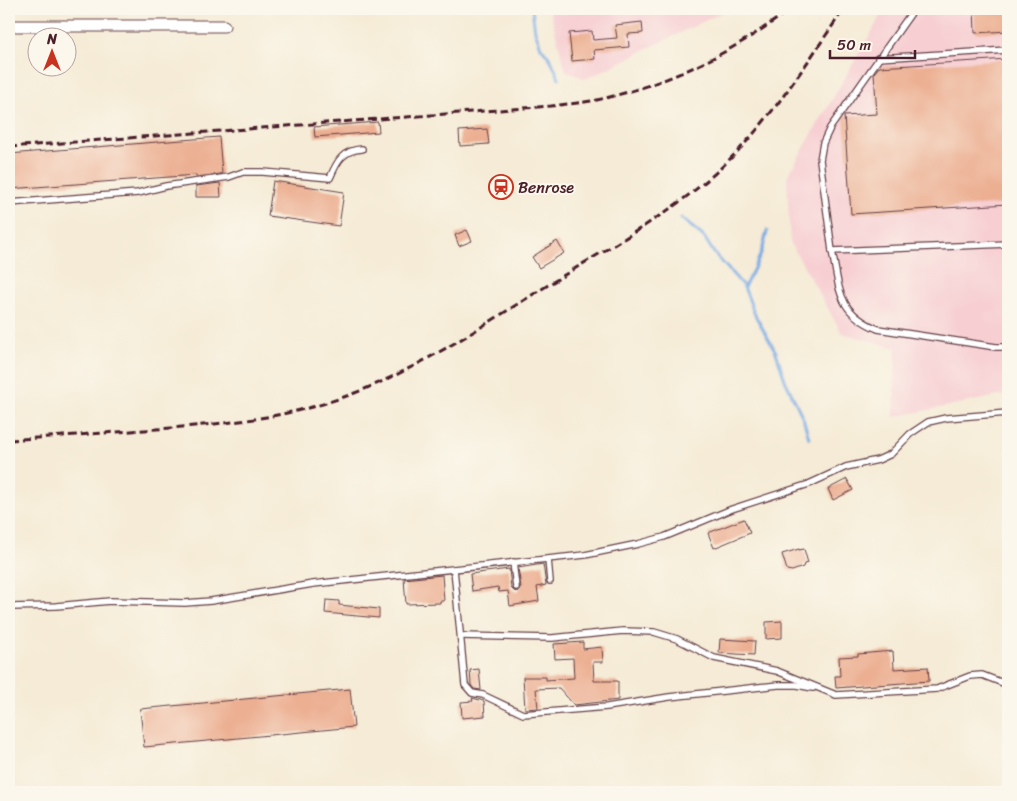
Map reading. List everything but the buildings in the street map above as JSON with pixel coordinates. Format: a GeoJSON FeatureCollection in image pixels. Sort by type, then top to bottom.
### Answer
{"type":"FeatureCollection","features":[{"type":"Feature","properties":{"kind":"street"},"geometry":{"type":"LineString","coordinates":[[9,26],[224,26]]}},
{"type":"Feature","properties":{"kind":"lane"},"geometry":{"type":"LineString","coordinates":[[914,9],[878,58],[830,128],[822,143],[820,160],[832,251],[842,298],[850,310],[862,322],[878,328],[996,347],[1008,347]]}},
{"type":"Feature","properties":{"kind":"lane"},"geometry":{"type":"LineString","coordinates":[[878,58],[1008,50]]}},
{"type":"Feature","properties":{"kind":"lane"},"geometry":{"type":"LineString","coordinates":[[9,203],[138,193],[166,186],[228,177],[243,172],[330,178],[335,164],[343,154],[352,150],[362,149]]}},
{"type":"Feature","properties":{"kind":"lane"},"geometry":{"type":"LineString","coordinates":[[832,251],[1008,244]]}},
{"type":"Feature","properties":{"kind":"lane"},"geometry":{"type":"LineString","coordinates":[[9,607],[56,606],[110,601],[185,603],[211,601],[313,584],[586,555],[664,537],[732,509],[809,484],[846,467],[878,460],[892,454],[910,434],[928,422],[946,418],[1008,413]]}},
{"type":"Feature","properties":{"kind":"lane"},"geometry":{"type":"LineString","coordinates":[[548,559],[550,581]]}},
{"type":"Feature","properties":{"kind":"lane"},"geometry":{"type":"LineString","coordinates":[[513,562],[516,587]]}},
{"type":"Feature","properties":{"kind":"lane"},"geometry":{"type":"LineString","coordinates":[[454,569],[467,688],[472,693],[483,694],[523,714],[607,707],[669,697],[778,685],[822,690]]}},
{"type":"Feature","properties":{"kind":"lane"},"geometry":{"type":"LineString","coordinates":[[461,636],[552,638],[623,631],[654,632],[678,639],[714,658],[777,671],[836,695],[937,689],[970,676],[982,675],[1008,685]]}},
{"type":"Feature","properties":{"kind":"shaded area"},"geometry":{"type":"Polygon","coordinates":[[[549,9],[729,9],[586,79],[566,71],[549,9]]]}},
{"type":"Feature","properties":{"kind":"shaded area"},"geometry":{"type":"Polygon","coordinates":[[[885,9],[1008,9],[1008,394],[894,417],[896,348],[842,333],[790,242],[787,177],[885,9]]]}},
{"type":"Feature","properties":{"kind":"waterway"},"geometry":{"type":"LineString","coordinates":[[532,9],[535,31],[541,47],[551,60],[559,78]]}},
{"type":"Feature","properties":{"kind":"waterway"},"geometry":{"type":"LineString","coordinates":[[681,218],[704,237],[714,253],[744,287],[755,315],[776,352],[785,380],[803,418],[809,438]]}},
{"type":"Feature","properties":{"kind":"waterway"},"geometry":{"type":"LineString","coordinates":[[744,287],[761,254],[767,231]]}},
{"type":"Feature","properties":{"kind":"railway"},"geometry":{"type":"LineString","coordinates":[[9,147],[551,106],[591,101],[649,85],[699,65],[746,40],[790,9]]}},
{"type":"Feature","properties":{"kind":"railway"},"geometry":{"type":"LineString","coordinates":[[9,440],[188,426],[274,416],[341,398],[405,371],[465,337],[666,212],[708,180],[744,145],[759,127],[789,89],[844,9]]}},
{"type":"Feature","properties":{"kind":"place","name":"Benrose"},"geometry":{"type":"Point","coordinates":[501,187]}}]}
